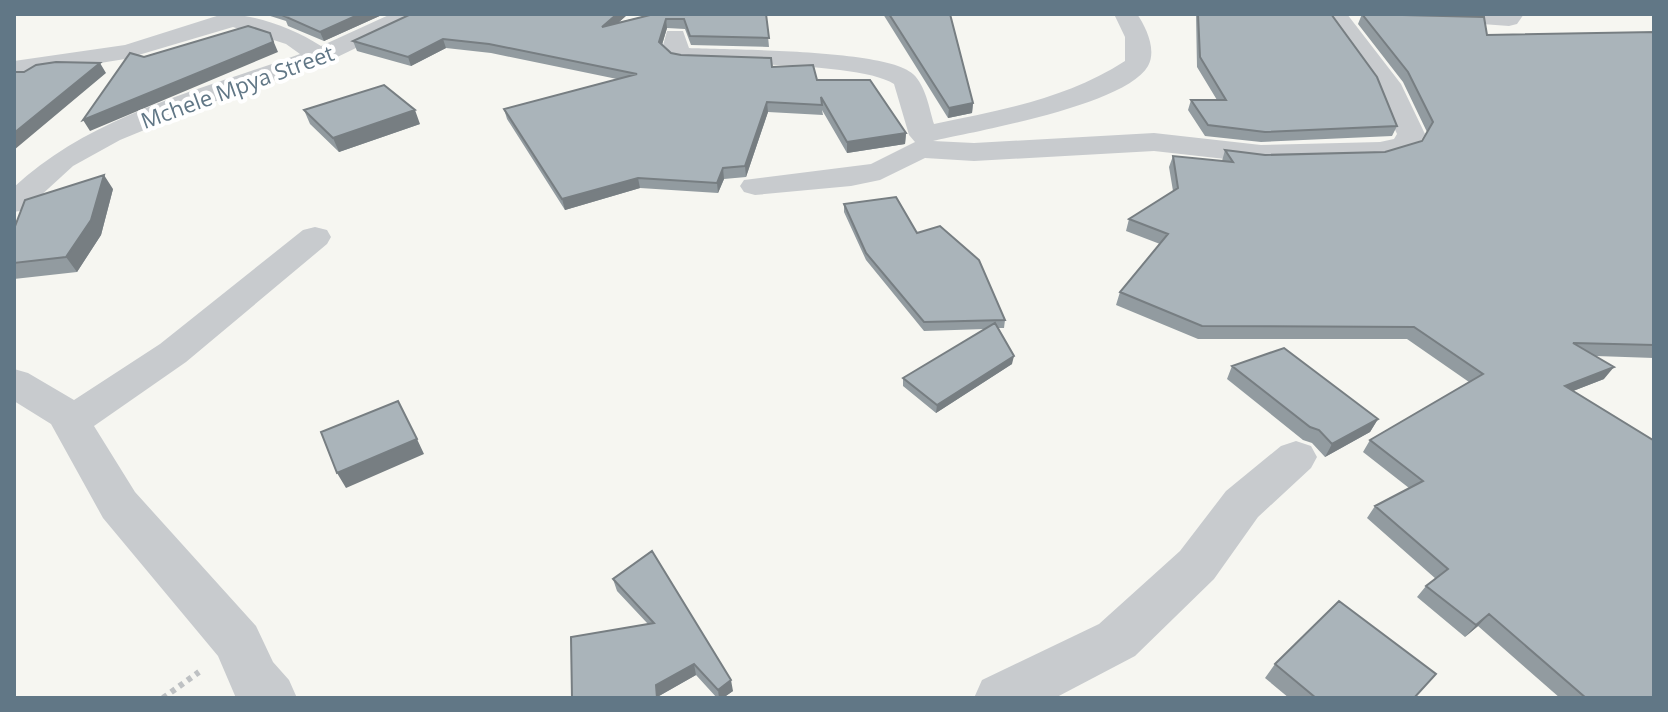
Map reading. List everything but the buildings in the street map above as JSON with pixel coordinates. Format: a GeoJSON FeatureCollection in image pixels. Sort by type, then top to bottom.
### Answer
{"type":"FeatureCollection","features":[{"type":"Feature","properties":{"kind":"street","name":"Mchele Mpya Street"},"geometry":{"type":"LineString","coordinates":[[14,203],[66,157],[126,127],[227,86],[320,56],[370,35],[408,14]]}},
{"type":"Feature","properties":{"kind":"street"},"geometry":{"type":"LineString","coordinates":[[755,186],[851,177],[880,171],[922,142],[1036,112],[1117,79],[1137,64],[1139,41],[1136,28],[1125,14]]}},
{"type":"Feature","properties":{"kind":"street"},"geometry":{"type":"LineString","coordinates":[[922,142],[988,151],[1154,142],[1261,154],[1380,151],[1404,145],[1411,134],[1388,84],[1335,14]]}},
{"type":"Feature","properties":{"kind":"street"},"geometry":{"type":"LineString","coordinates":[[1441,14],[1493,20],[1509,19],[1513,14]]}},
{"type":"Feature","properties":{"kind":"street"},"geometry":{"type":"LineString","coordinates":[[14,69],[112,56],[154,46],[234,16],[294,39],[320,56]]}},
{"type":"Feature","properties":{"kind":"street"},"geometry":{"type":"LineString","coordinates":[[675,36],[674,49],[683,55],[835,64],[894,72],[903,77],[909,92],[922,142]]}},
{"type":"Feature","properties":{"kind":"street"},"geometry":{"type":"LineString","coordinates":[[71,422],[173,353],[315,237]]}},
{"type":"Feature","properties":{"kind":"street"},"geometry":{"type":"LineString","coordinates":[[14,383],[66,414],[119,505],[238,642],[254,680],[270,698]]}},
{"type":"Feature","properties":{"kind":"street"},"geometry":{"type":"LineString","coordinates":[[1001,698],[1117,640],[1197,565],[1242,504],[1296,457]]}}]}
